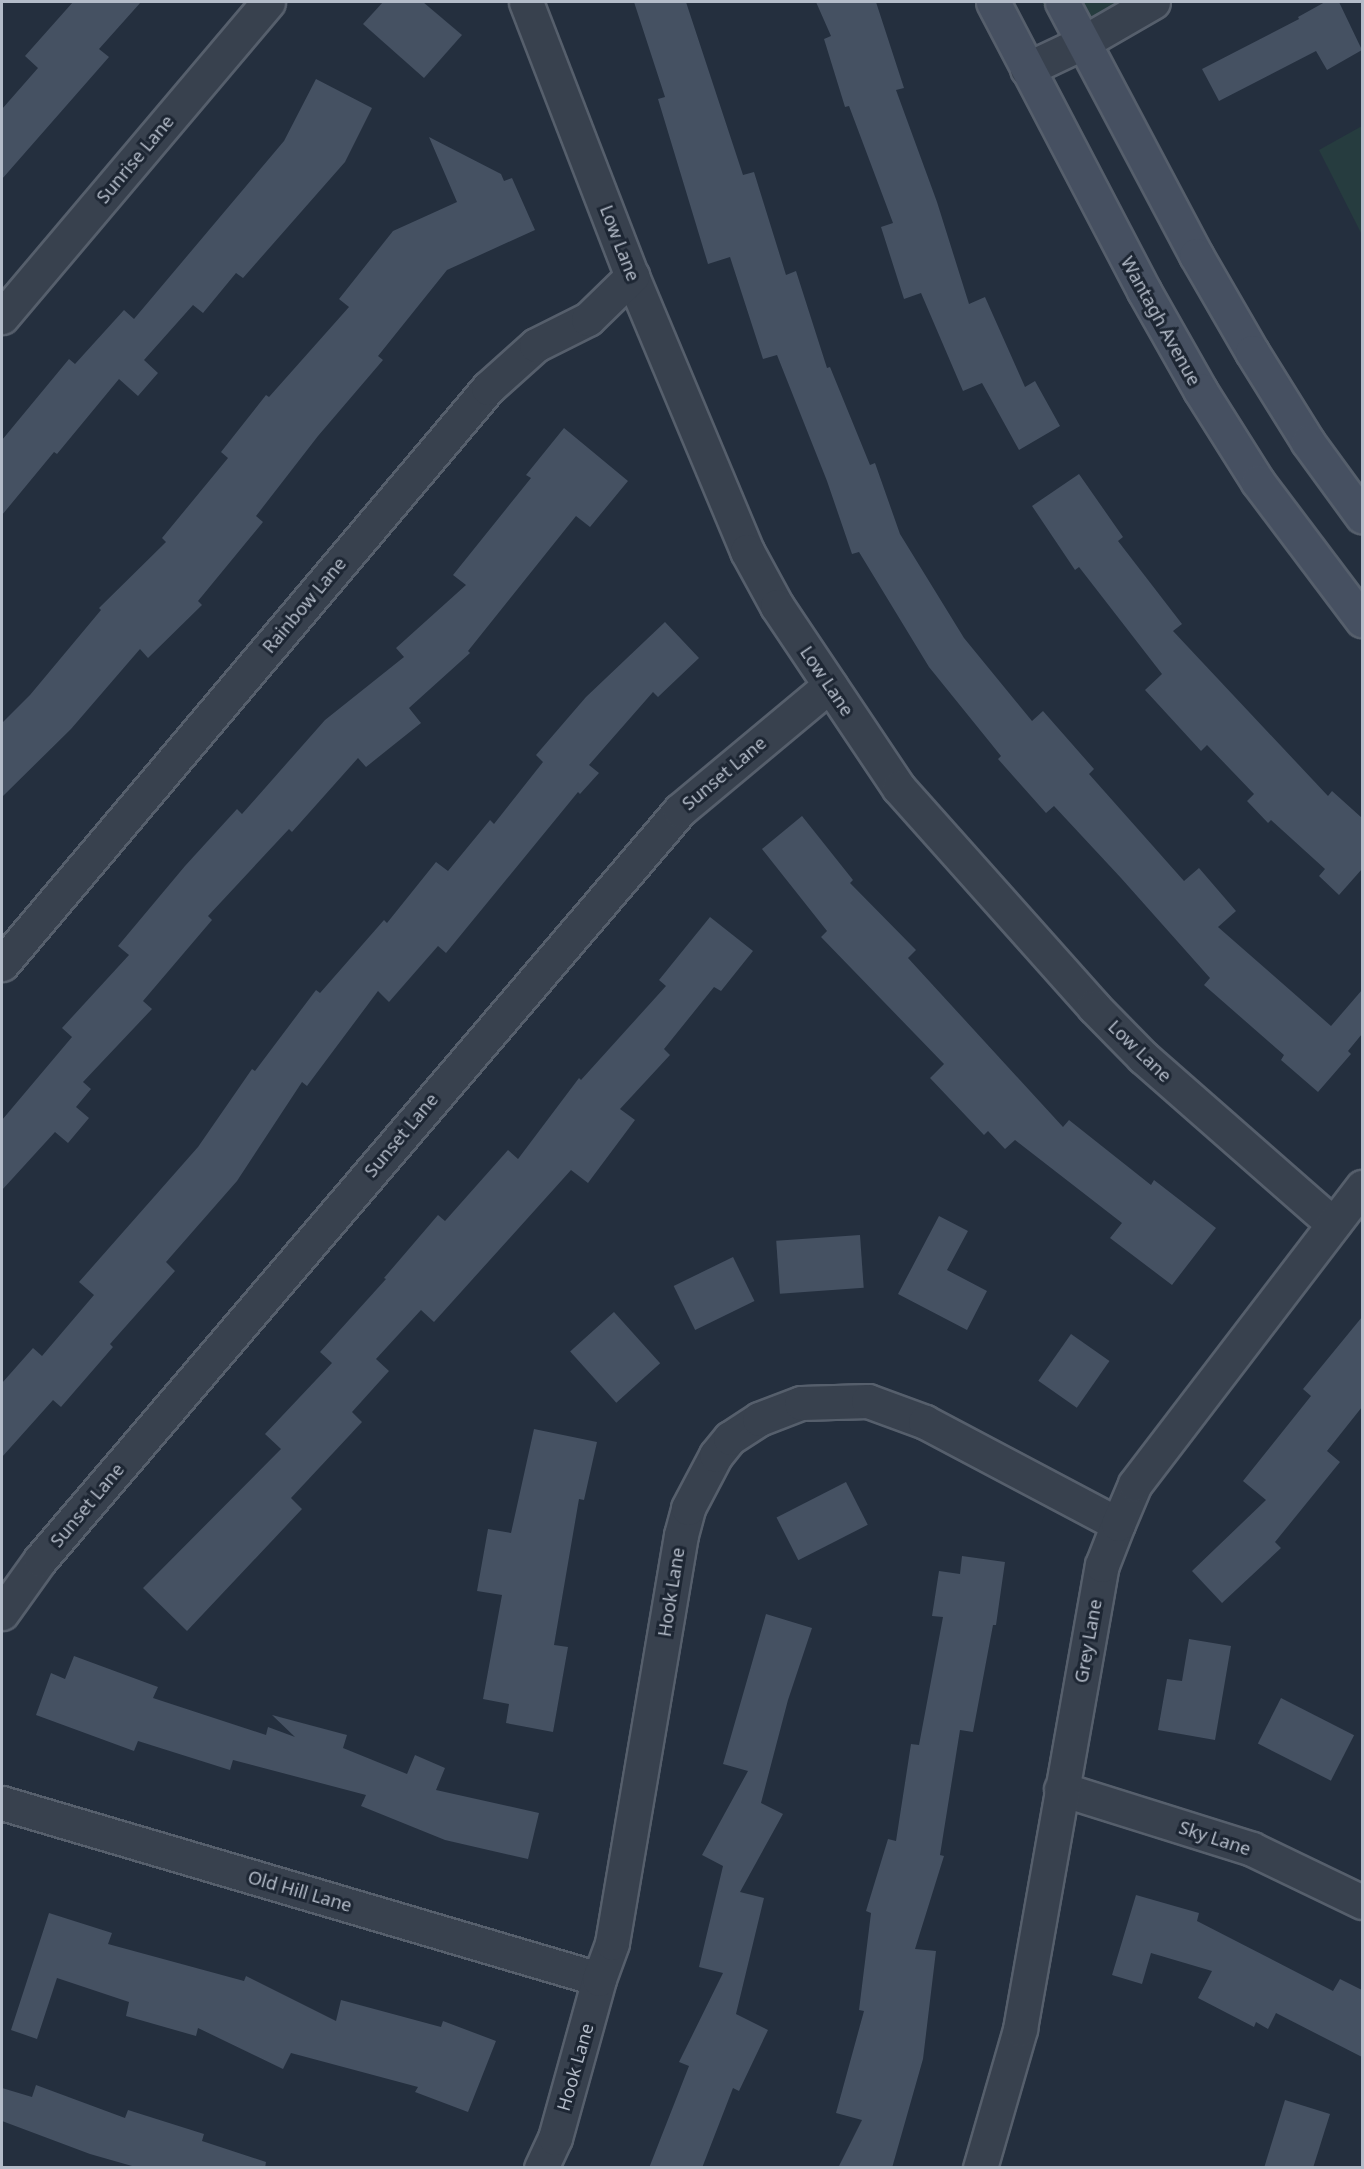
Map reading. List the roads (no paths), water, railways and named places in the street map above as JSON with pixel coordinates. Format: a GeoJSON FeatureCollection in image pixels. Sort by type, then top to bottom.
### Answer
{"type":"FeatureCollection","features":[{"type":"Feature","properties":{"kind":"main road","name":"Wantagh Avenue"},"geometry":{"type":"LineString","coordinates":[[993,2],[1144,291],[1200,390],[1258,482],[1362,620]]}},
{"type":"Feature","properties":{"kind":"main road"},"geometry":{"type":"LineString","coordinates":[[1062,2],[1082,43],[1252,352],[1308,442],[1362,516]]}},
{"type":"Feature","properties":{"kind":"street","name":"Sunrise Lane"},"geometry":{"type":"LineString","coordinates":[[2,317],[268,2]]}},
{"type":"Feature","properties":{"kind":"street","name":"Low Lane"},"geometry":{"type":"LineString","coordinates":[[526,2],[632,276],[747,551],[777,606],[899,788],[1094,1007],[1143,1057],[1333,1224]]}},
{"type":"Feature","properties":{"kind":"street"},"geometry":{"type":"LineString","coordinates":[[1027,69],[1082,43],[1153,2]]}},
{"type":"Feature","properties":{"kind":"street","name":"Rainbow Lane"},"geometry":{"type":"LineString","coordinates":[[2,964],[488,388],[537,345],[588,319],[632,276]]}},
{"type":"Feature","properties":{"kind":"street","name":"Sunset Lane"},"geometry":{"type":"LineString","coordinates":[[2,1613],[40,1560],[680,810],[830,685]]}},
{"type":"Feature","properties":{"kind":"street","name":"Grey Lane"},"geometry":{"type":"LineString","coordinates":[[980,2168],[1020,2029],[1102,1565],[1135,1484],[1362,1187]]}},
{"type":"Feature","properties":{"kind":"street","name":"Hook Lane"},"geometry":{"type":"LineString","coordinates":[[541,2168],[555,2138],[599,1979],[612,1942],[628,1861],[681,1534],[688,1508],[716,1455],[730,1438],[759,1419],[801,1403],[868,1401],[925,1422],[1118,1524]]}},
{"type":"Feature","properties":{"kind":"street","name":"Sky Lane"},"geometry":{"type":"LineString","coordinates":[[1061,1789],[1252,1849],[1362,1902]]}},
{"type":"Feature","properties":{"kind":"street","name":"Old Hill Lane"},"geometry":{"type":"LineString","coordinates":[[2,1803],[599,1979]]}}]}
